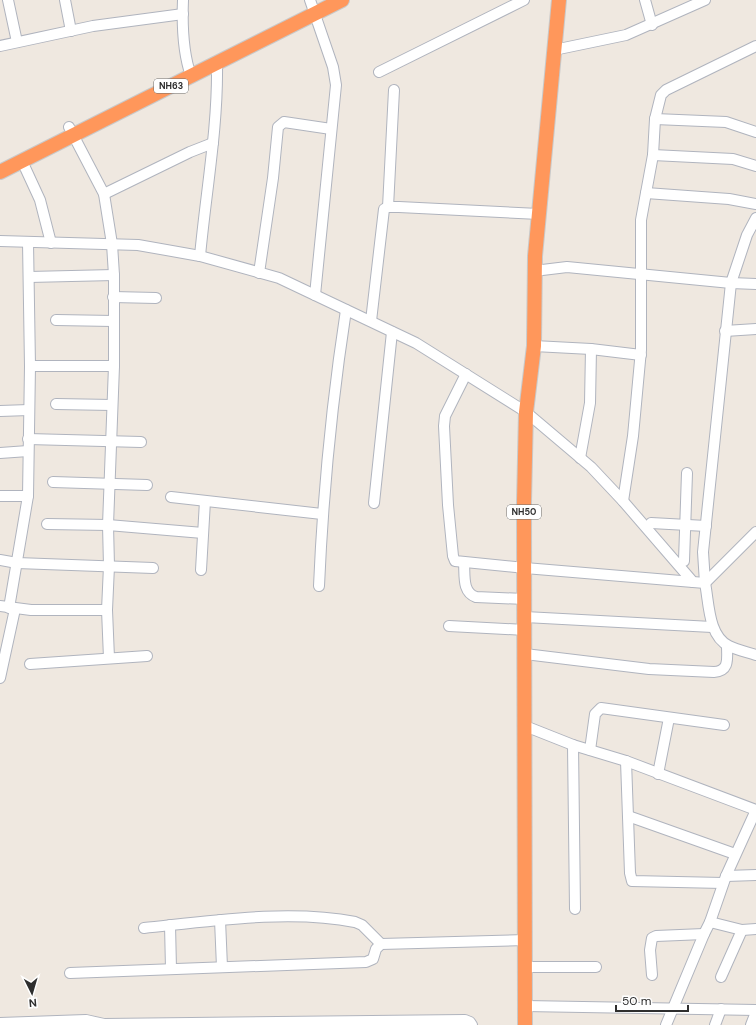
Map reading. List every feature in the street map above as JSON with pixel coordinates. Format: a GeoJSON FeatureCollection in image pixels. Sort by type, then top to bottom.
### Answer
{"type":"FeatureCollection","features":[{"type":"Feature","properties":{"kind":"highway","name":"NH63"},"geometry":{"type":"LineString","coordinates":[[0,169],[314,5],[342,0]]}},
{"type":"Feature","properties":{"kind":"highway","name":"NH50"},"geometry":{"type":"LineString","coordinates":[[525,1025],[526,568],[524,504],[526,412],[534,346],[534,271],[559,0]]}},
{"type":"Feature","properties":{"kind":"highway","name":"NH63"},"geometry":{"type":"LineString","coordinates":[[189,71],[218,64],[314,5]]}},
{"type":"Feature","properties":{"kind":"highway","name":"NH63"},"geometry":{"type":"LineString","coordinates":[[0,169],[22,161],[71,131]]}},
{"type":"Feature","properties":{"kind":"street"},"geometry":{"type":"LineString","coordinates":[[8,0],[17,42]]}},
{"type":"Feature","properties":{"kind":"street"},"geometry":{"type":"LineString","coordinates":[[65,0],[70,31]]}},
{"type":"Feature","properties":{"kind":"street"},"geometry":{"type":"LineString","coordinates":[[184,0],[182,14],[189,71]]}},
{"type":"Feature","properties":{"kind":"street"},"geometry":{"type":"LineString","coordinates":[[379,72],[524,0]]}},
{"type":"Feature","properties":{"kind":"street"},"geometry":{"type":"LineString","coordinates":[[645,0],[652,25]]}},
{"type":"Feature","properties":{"kind":"street"},"geometry":{"type":"LineString","coordinates":[[554,50],[626,36],[704,0]]}},
{"type":"Feature","properties":{"kind":"street"},"geometry":{"type":"LineString","coordinates":[[314,5],[336,85],[315,295]]}},
{"type":"Feature","properties":{"kind":"street"},"geometry":{"type":"LineString","coordinates":[[0,46],[118,22],[182,14]]}},
{"type":"Feature","properties":{"kind":"street"},"geometry":{"type":"LineString","coordinates":[[623,501],[633,436],[641,355],[641,220],[653,155],[655,119],[661,95],[666,90],[756,46]]}},
{"type":"Feature","properties":{"kind":"street"},"geometry":{"type":"LineString","coordinates":[[200,256],[205,199],[218,103],[218,64]]}},
{"type":"Feature","properties":{"kind":"street"},"geometry":{"type":"LineString","coordinates":[[388,207],[394,90]]}},
{"type":"Feature","properties":{"kind":"street"},"geometry":{"type":"LineString","coordinates":[[655,119],[726,122],[756,132]]}},
{"type":"Feature","properties":{"kind":"street"},"geometry":{"type":"LineString","coordinates":[[259,273],[273,178],[278,127],[284,122],[331,129]]}},
{"type":"Feature","properties":{"kind":"street"},"geometry":{"type":"LineString","coordinates":[[71,131],[104,194],[112,244],[114,275],[114,366],[108,525],[109,566],[107,610],[109,658]]}},
{"type":"Feature","properties":{"kind":"street"},"geometry":{"type":"LineString","coordinates":[[104,194],[190,152],[213,143]]}},
{"type":"Feature","properties":{"kind":"street"},"geometry":{"type":"LineString","coordinates":[[653,155],[733,158],[756,166]]}},
{"type":"Feature","properties":{"kind":"street"},"geometry":{"type":"LineString","coordinates":[[22,161],[40,200],[51,243]]}},
{"type":"Feature","properties":{"kind":"street"},"geometry":{"type":"LineString","coordinates":[[646,193],[729,199],[756,204]]}},
{"type":"Feature","properties":{"kind":"street"},"geometry":{"type":"LineString","coordinates":[[371,322],[384,209],[388,207],[539,214]]}},
{"type":"Feature","properties":{"kind":"street"},"geometry":{"type":"LineString","coordinates":[[756,218],[747,235],[731,283],[703,552],[705,583],[712,627],[717,635],[728,646],[756,654]]}},
{"type":"Feature","properties":{"kind":"street"},"geometry":{"type":"LineString","coordinates":[[0,241],[138,245],[200,256],[279,278],[416,343],[526,412],[580,458],[623,501],[693,582]]}},
{"type":"Feature","properties":{"kind":"street"},"geometry":{"type":"LineString","coordinates":[[0,678],[8,608],[28,496],[30,366],[28,242]]}},
{"type":"Feature","properties":{"kind":"street"},"geometry":{"type":"LineString","coordinates":[[534,271],[567,267],[731,283],[756,284]]}},
{"type":"Feature","properties":{"kind":"street"},"geometry":{"type":"LineString","coordinates":[[29,277],[114,275]]}},
{"type":"Feature","properties":{"kind":"street"},"geometry":{"type":"LineString","coordinates":[[114,297],[156,298]]}},
{"type":"Feature","properties":{"kind":"street"},"geometry":{"type":"LineString","coordinates":[[319,586],[322,514],[335,382],[346,310]]}},
{"type":"Feature","properties":{"kind":"street"},"geometry":{"type":"LineString","coordinates":[[56,320],[113,321]]}},
{"type":"Feature","properties":{"kind":"street"},"geometry":{"type":"LineString","coordinates":[[726,331],[756,329]]}},
{"type":"Feature","properties":{"kind":"street"},"geometry":{"type":"LineString","coordinates":[[374,503],[392,332]]}},
{"type":"Feature","properties":{"kind":"street"},"geometry":{"type":"LineString","coordinates":[[534,346],[591,349],[641,355]]}},
{"type":"Feature","properties":{"kind":"street"},"geometry":{"type":"LineString","coordinates":[[580,458],[590,403],[591,349]]}},
{"type":"Feature","properties":{"kind":"street"},"geometry":{"type":"LineString","coordinates":[[30,366],[114,366]]}},
{"type":"Feature","properties":{"kind":"street"},"geometry":{"type":"LineString","coordinates":[[466,374],[445,416],[444,433],[448,505],[453,556],[456,561],[464,563],[705,583],[756,532]]}},
{"type":"Feature","properties":{"kind":"street"},"geometry":{"type":"LineString","coordinates":[[56,404],[112,405]]}},
{"type":"Feature","properties":{"kind":"street"},"geometry":{"type":"LineString","coordinates":[[0,411],[29,410]]}},
{"type":"Feature","properties":{"kind":"street"},"geometry":{"type":"LineString","coordinates":[[28,439],[141,442]]}},
{"type":"Feature","properties":{"kind":"street"},"geometry":{"type":"LineString","coordinates":[[0,453],[28,451]]}},
{"type":"Feature","properties":{"kind":"street"},"geometry":{"type":"LineString","coordinates":[[684,561],[687,473]]}},
{"type":"Feature","properties":{"kind":"street"},"geometry":{"type":"LineString","coordinates":[[53,482],[147,485]]}},
{"type":"Feature","properties":{"kind":"street"},"geometry":{"type":"LineString","coordinates":[[0,496],[28,496]]}},
{"type":"Feature","properties":{"kind":"street"},"geometry":{"type":"LineString","coordinates":[[171,497],[322,514]]}},
{"type":"Feature","properties":{"kind":"street"},"geometry":{"type":"LineString","coordinates":[[200,570],[205,501]]}},
{"type":"Feature","properties":{"kind":"street"},"geometry":{"type":"LineString","coordinates":[[651,523],[706,526]]}},
{"type":"Feature","properties":{"kind":"street"},"geometry":{"type":"LineString","coordinates":[[47,524],[108,525],[203,532]]}},
{"type":"Feature","properties":{"kind":"street"},"geometry":{"type":"LineString","coordinates":[[0,560],[17,563],[153,568]]}},
{"type":"Feature","properties":{"kind":"street"},"geometry":{"type":"LineString","coordinates":[[464,563],[466,591],[470,595],[476,597],[525,600]]}},
{"type":"Feature","properties":{"kind":"street"},"geometry":{"type":"LineString","coordinates":[[8,608],[107,610]]}},
{"type":"Feature","properties":{"kind":"street"},"geometry":{"type":"LineString","coordinates":[[449,626],[525,623],[712,627]]}},
{"type":"Feature","properties":{"kind":"street"},"geometry":{"type":"LineString","coordinates":[[525,654],[649,669],[714,672],[724,670],[726,667],[728,646]]}},
{"type":"Feature","properties":{"kind":"street"},"geometry":{"type":"LineString","coordinates":[[30,664],[147,656]]}},
{"type":"Feature","properties":{"kind":"street"},"geometry":{"type":"LineString","coordinates":[[590,750],[595,714],[599,708],[724,725]]}},
{"type":"Feature","properties":{"kind":"street"},"geometry":{"type":"LineString","coordinates":[[658,774],[669,718]]}},
{"type":"Feature","properties":{"kind":"street"},"geometry":{"type":"LineString","coordinates":[[525,726],[573,745],[626,761],[756,810],[724,880],[710,922],[666,1025]]}},
{"type":"Feature","properties":{"kind":"street"},"geometry":{"type":"LineString","coordinates":[[573,745],[575,909]]}},
{"type":"Feature","properties":{"kind":"street"},"geometry":{"type":"LineString","coordinates":[[626,761],[630,873],[632,881],[724,880],[756,875]]}},
{"type":"Feature","properties":{"kind":"street"},"geometry":{"type":"LineString","coordinates":[[628,816],[735,854]]}},
{"type":"Feature","properties":{"kind":"street"},"geometry":{"type":"LineString","coordinates":[[144,928],[220,920],[307,916],[345,920],[362,925],[382,944]]}},
{"type":"Feature","properties":{"kind":"street"},"geometry":{"type":"LineString","coordinates":[[220,920],[222,967]]}},
{"type":"Feature","properties":{"kind":"street"},"geometry":{"type":"LineString","coordinates":[[710,922],[742,930],[756,929]]}},
{"type":"Feature","properties":{"kind":"street"},"geometry":{"type":"LineString","coordinates":[[170,925],[171,969]]}},
{"type":"Feature","properties":{"kind":"street"},"geometry":{"type":"LineString","coordinates":[[721,977],[742,930]]}},
{"type":"Feature","properties":{"kind":"street"},"geometry":{"type":"LineString","coordinates":[[652,975],[650,950],[652,938],[656,936],[704,934]]}},
{"type":"Feature","properties":{"kind":"street"},"geometry":{"type":"LineString","coordinates":[[70,973],[366,962],[373,960],[376,949],[382,944],[526,940]]}},
{"type":"Feature","properties":{"kind":"street"},"geometry":{"type":"LineString","coordinates":[[525,967],[596,967]]}},
{"type":"Feature","properties":{"kind":"street"},"geometry":{"type":"LineString","coordinates":[[525,1006],[721,1009],[756,1011],[751,1025]]}},
{"type":"Feature","properties":{"kind":"street"},"geometry":{"type":"LineString","coordinates":[[715,1025],[721,1009]]}},
{"type":"Feature","properties":{"kind":"street"},"geometry":{"type":"LineString","coordinates":[[0,1022],[86,1020],[104,1024],[465,1020],[470,1022],[472,1025]]}}]}
